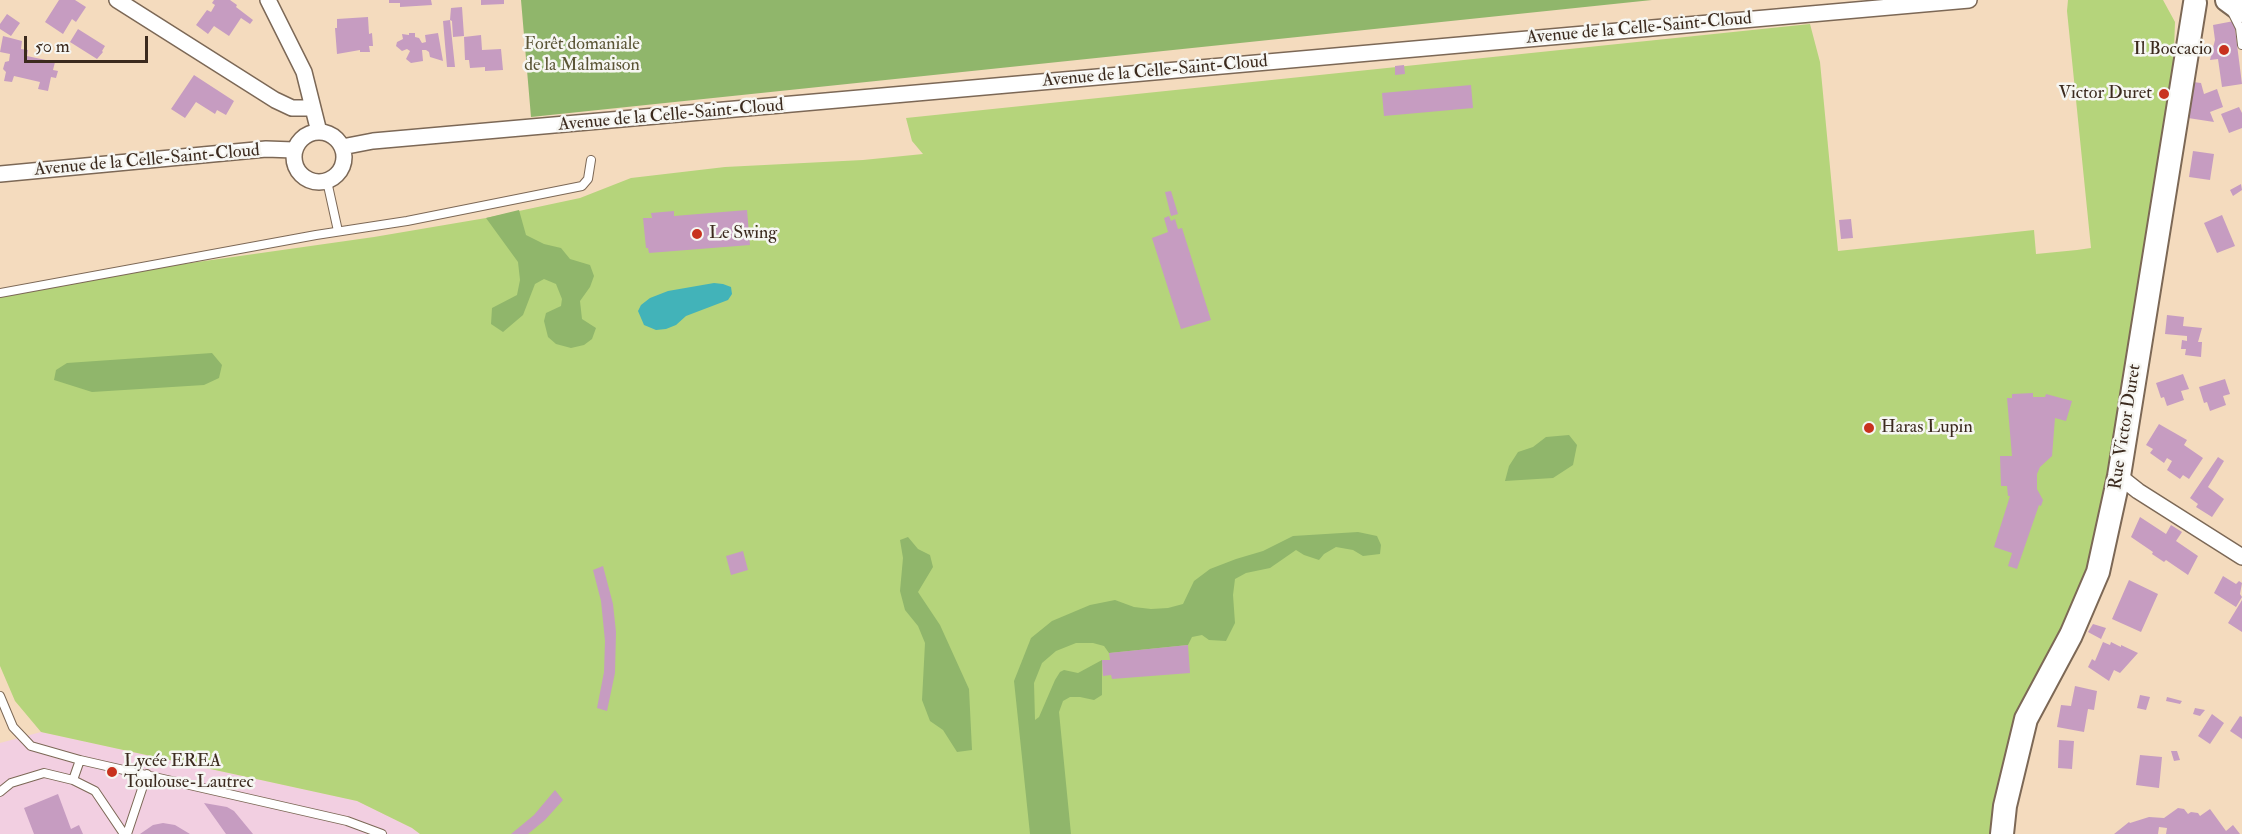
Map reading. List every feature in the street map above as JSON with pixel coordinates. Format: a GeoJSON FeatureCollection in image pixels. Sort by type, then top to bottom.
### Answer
{"type":"FeatureCollection","features":[{"type":"Feature","properties":{"kind":"street"},"geometry":{"type":"LineString","coordinates":[[117,0],[274,99],[292,108],[312,108]]}},
{"type":"Feature","properties":{"kind":"street"},"geometry":{"type":"LineString","coordinates":[[268,0],[304,72],[319,132]]}},
{"type":"Feature","properties":{"kind":"street","name":"Avenue de la Celle-Saint-Cloud"},"geometry":{"type":"LineString","coordinates":[[342,147],[374,141],[1969,0]]}},
{"type":"Feature","properties":{"kind":"street"},"geometry":{"type":"LineString","coordinates":[[2226,0],[2242,11]]}},
{"type":"Feature","properties":{"kind":"street","name":"Rue Victor Duret"},"geometry":{"type":"LineString","coordinates":[[2002,834],[2005,806],[2026,719],[2071,635],[2098,572],[2119,476],[2195,1]]}},
{"type":"Feature","properties":{"kind":"street"},"geometry":{"type":"LineString","coordinates":[[319,132],[328,134],[342,147],[344,157],[342,167],[336,176],[327,181],[316,182],[305,179],[297,171],[293,161],[294,150],[300,140],[308,134],[319,132]]}},
{"type":"Feature","properties":{"kind":"street","name":"Avenue de la Celle-Saint-Cloud"},"geometry":{"type":"LineString","coordinates":[[0,174],[266,149],[294,150]]}},
{"type":"Feature","properties":{"kind":"street"},"geometry":{"type":"LineString","coordinates":[[2119,476],[2138,491],[2242,557]]}},
{"type":"Feature","properties":{"kind":"lane"},"geometry":{"type":"LineString","coordinates":[[2226,0],[2240,28],[2242,45]]}},
{"type":"Feature","properties":{"kind":"lane"},"geometry":{"type":"LineString","coordinates":[[0,293],[338,231],[407,222],[582,186],[588,179],[591,160]]}},
{"type":"Feature","properties":{"kind":"lane"},"geometry":{"type":"LineString","coordinates":[[327,181],[338,231]]}},
{"type":"Feature","properties":{"kind":"lane"},"geometry":{"type":"LineString","coordinates":[[0,696],[13,727],[31,746],[80,760],[347,821],[382,834]]}},
{"type":"Feature","properties":{"kind":"lane"},"geometry":{"type":"LineString","coordinates":[[73,780],[80,760]]}},
{"type":"Feature","properties":{"kind":"lane"},"geometry":{"type":"LineString","coordinates":[[0,792],[11,783],[44,773],[73,780],[95,791],[125,834]]}},
{"type":"Feature","properties":{"kind":"lane"},"geometry":{"type":"LineString","coordinates":[[125,834],[147,774]]}},
{"type":"Feature","properties":{"kind":"shaded area","name":"Lycée EREA Toulouse-Lautrec"},"geometry":{"type":"Polygon","coordinates":[[[41,732],[357,801],[420,834],[0,834],[0,743],[41,732]]]}},
{"type":"Feature","properties":{"kind":"green space","name":"Forêt domaniale de la Malmaison"},"geometry":{"type":"Polygon","coordinates":[[[521,0],[1652,0],[531,117],[521,0]]]}},
{"type":"Feature","properties":{"kind":"green space"},"geometry":{"type":"Polygon","coordinates":[[[2068,0],[2163,0],[2175,22],[2173,78],[2095,558],[1994,834],[420,834],[357,801],[41,732],[15,701],[0,666],[0,293],[14,288],[374,237],[486,218],[580,198],[631,178],[725,167],[863,160],[923,154],[912,141],[906,118],[1810,24],[1820,62],[1838,251],[2034,230],[2036,254],[2077,250],[2091,248],[2067,11],[2068,0]]]}},
{"type":"Feature","properties":{"kind":"green space"},"geometry":{"type":"Polygon","coordinates":[[[519,210],[526,235],[544,244],[561,248],[570,259],[590,265],[594,276],[590,287],[580,301],[582,319],[596,328],[592,339],[584,345],[571,348],[556,344],[548,337],[544,321],[546,313],[561,306],[562,299],[556,284],[544,279],[535,284],[523,315],[503,332],[491,324],[492,308],[517,295],[520,280],[518,262],[486,218],[519,210]]]}},
{"type":"Feature","properties":{"kind":"green space"},"geometry":{"type":"Polygon","coordinates":[[[212,353],[222,365],[219,378],[204,385],[92,392],[54,380],[56,370],[67,363],[212,353]]]}},
{"type":"Feature","properties":{"kind":"green space"},"geometry":{"type":"Polygon","coordinates":[[[1569,435],[1577,445],[1573,465],[1553,478],[1505,481],[1509,466],[1518,452],[1533,447],[1546,437],[1569,435]]]}},
{"type":"Feature","properties":{"kind":"green space"},"geometry":{"type":"Polygon","coordinates":[[[1358,532],[1377,536],[1381,545],[1380,554],[1363,556],[1353,550],[1336,547],[1319,560],[1296,550],[1270,568],[1246,573],[1235,579],[1233,595],[1235,623],[1226,641],[1209,640],[1202,635],[1192,637],[1188,645],[1109,653],[1104,646],[1093,643],[1076,643],[1056,651],[1042,663],[1034,683],[1035,720],[1039,717],[1055,680],[1064,670],[1078,673],[1102,660],[1102,695],[1094,700],[1070,697],[1063,701],[1059,712],[1071,834],[1030,834],[1014,681],[1031,638],[1052,621],[1090,605],[1115,600],[1134,607],[1151,609],[1183,604],[1194,581],[1210,569],[1263,551],[1293,536],[1358,532]]]}},
{"type":"Feature","properties":{"kind":"green space"},"geometry":{"type":"Polygon","coordinates":[[[908,537],[918,549],[930,555],[933,567],[918,592],[940,625],[969,689],[972,750],[957,752],[943,730],[930,721],[922,700],[925,643],[918,626],[905,610],[900,591],[903,558],[900,540],[908,537]]]}},
{"type":"Feature","properties":{"kind":"water"},"geometry":{"type":"Polygon","coordinates":[[[714,283],[731,287],[732,294],[728,300],[686,316],[676,325],[666,329],[656,330],[644,325],[638,311],[641,305],[650,298],[668,291],[714,283]]]}},
{"type":"Feature","properties":{"kind":"building"},"geometry":{"type":"Polygon","coordinates":[[[59,0],[75,0],[86,7],[76,22],[72,19],[63,34],[45,22],[59,0]]]}},
{"type":"Feature","properties":{"kind":"building"},"geometry":{"type":"Polygon","coordinates":[[[214,0],[230,0],[253,20],[250,24],[241,18],[229,36],[214,26],[208,34],[196,25],[207,10],[211,12],[215,5],[212,3],[214,0]]]}},
{"type":"Feature","properties":{"kind":"building"},"geometry":{"type":"Polygon","coordinates":[[[389,0],[431,0],[432,5],[400,7],[400,3],[389,3],[389,0]]]}},
{"type":"Feature","properties":{"kind":"building"},"geometry":{"type":"Polygon","coordinates":[[[481,0],[504,0],[504,4],[481,5],[481,0]]]}},
{"type":"Feature","properties":{"kind":"building"},"geometry":{"type":"Polygon","coordinates":[[[462,7],[464,36],[453,37],[450,20],[451,8],[462,7]]]}},
{"type":"Feature","properties":{"kind":"building"},"geometry":{"type":"Polygon","coordinates":[[[7,14],[20,23],[11,36],[0,29],[0,24],[7,14]]]}},
{"type":"Feature","properties":{"kind":"building"},"geometry":{"type":"Polygon","coordinates":[[[368,17],[369,34],[372,33],[373,46],[369,46],[370,52],[360,52],[360,50],[337,54],[335,28],[337,28],[337,19],[368,17]]]}},
{"type":"Feature","properties":{"kind":"building"},"geometry":{"type":"Polygon","coordinates":[[[450,20],[455,67],[447,67],[443,21],[450,20]]]}},
{"type":"Feature","properties":{"kind":"building","name":"Il Boccacio"},"geometry":{"type":"Polygon","coordinates":[[[2234,21],[2242,84],[2222,87],[2218,59],[2210,60],[2215,40],[2213,25],[2234,21]]]}},
{"type":"Feature","properties":{"kind":"building"},"geometry":{"type":"Polygon","coordinates":[[[78,29],[105,46],[97,59],[70,42],[78,29]]]}},
{"type":"Feature","properties":{"kind":"building"},"geometry":{"type":"Polygon","coordinates":[[[409,33],[415,33],[415,37],[419,38],[422,43],[426,42],[425,35],[438,33],[443,61],[430,57],[426,50],[422,50],[423,61],[411,63],[406,59],[410,51],[407,49],[402,51],[396,46],[397,42],[403,39],[402,34],[409,35],[409,33]]]}},
{"type":"Feature","properties":{"kind":"building"},"geometry":{"type":"Polygon","coordinates":[[[481,35],[482,50],[501,49],[503,70],[485,71],[485,67],[470,68],[469,60],[465,60],[464,37],[481,35]]]}},
{"type":"Feature","properties":{"kind":"building"},"geometry":{"type":"Polygon","coordinates":[[[3,36],[22,41],[21,49],[28,50],[27,56],[55,62],[53,70],[58,71],[56,78],[51,77],[48,91],[38,89],[40,82],[14,76],[12,82],[4,81],[6,72],[3,69],[5,62],[9,61],[10,54],[0,52],[3,36]]]}},
{"type":"Feature","properties":{"kind":"building"},"geometry":{"type":"Polygon","coordinates":[[[1404,65],[1405,74],[1395,75],[1395,66],[1404,65]]]}},
{"type":"Feature","properties":{"kind":"building"},"geometry":{"type":"Polygon","coordinates":[[[194,75],[234,101],[226,115],[217,110],[215,114],[196,102],[185,118],[171,109],[194,75]]]}},
{"type":"Feature","properties":{"kind":"building"},"geometry":{"type":"Polygon","coordinates":[[[2193,82],[2201,83],[2204,94],[2217,89],[2223,107],[2210,112],[2214,122],[2188,118],[2193,82]]]}},
{"type":"Feature","properties":{"kind":"building"},"geometry":{"type":"Polygon","coordinates":[[[1471,85],[1473,108],[1384,116],[1382,93],[1471,85]]]}},
{"type":"Feature","properties":{"kind":"building"},"geometry":{"type":"Polygon","coordinates":[[[2239,107],[2242,113],[2242,128],[2229,133],[2221,114],[2239,107]]]}},
{"type":"Feature","properties":{"kind":"building"},"geometry":{"type":"Polygon","coordinates":[[[2193,151],[2214,154],[2210,180],[2189,177],[2193,151]]]}},
{"type":"Feature","properties":{"kind":"building"},"geometry":{"type":"Polygon","coordinates":[[[2241,184],[2242,190],[2233,196],[2230,190],[2241,184]]]}},
{"type":"Feature","properties":{"kind":"building"},"geometry":{"type":"Polygon","coordinates":[[[1171,191],[1178,214],[1171,216],[1165,192],[1171,191]]]}},
{"type":"Feature","properties":{"kind":"building","name":"Le Swing"},"geometry":{"type":"Polygon","coordinates":[[[747,210],[750,245],[649,253],[646,248],[643,218],[652,218],[651,213],[674,211],[674,216],[747,210]]]}},
{"type":"Feature","properties":{"kind":"building"},"geometry":{"type":"Polygon","coordinates":[[[2222,215],[2235,246],[2217,253],[2204,223],[2222,215]]]}},
{"type":"Feature","properties":{"kind":"building"},"geometry":{"type":"Polygon","coordinates":[[[1169,216],[1171,221],[1175,219],[1178,229],[1182,228],[1211,320],[1181,329],[1152,238],[1168,232],[1164,218],[1169,216]]]}},
{"type":"Feature","properties":{"kind":"building"},"geometry":{"type":"Polygon","coordinates":[[[1851,219],[1853,238],[1841,239],[1839,220],[1851,219]]]}},
{"type":"Feature","properties":{"kind":"building"},"geometry":{"type":"Polygon","coordinates":[[[2167,315],[2184,317],[2183,326],[2202,328],[2198,342],[2202,342],[2201,357],[2185,355],[2186,349],[2181,349],[2182,340],[2187,341],[2187,336],[2165,334],[2167,315]]]}},
{"type":"Feature","properties":{"kind":"building"},"geometry":{"type":"Polygon","coordinates":[[[2183,374],[2189,389],[2181,391],[2184,400],[2167,406],[2164,397],[2161,398],[2156,383],[2183,374]]]}},
{"type":"Feature","properties":{"kind":"building"},"geometry":{"type":"Polygon","coordinates":[[[2225,379],[2230,394],[2223,396],[2226,405],[2210,411],[2207,402],[2204,403],[2199,387],[2225,379]]]}},
{"type":"Feature","properties":{"kind":"building"},"geometry":{"type":"Polygon","coordinates":[[[2033,393],[2033,397],[2045,397],[2046,394],[2072,401],[2066,421],[2055,418],[2052,456],[2040,467],[2037,474],[2037,489],[2043,500],[2041,506],[2039,505],[2017,569],[2008,566],[2012,553],[1994,547],[2010,496],[2008,496],[2007,486],[2001,486],[2000,456],[2012,456],[2007,398],[2012,398],[2012,394],[2033,393]]]}},
{"type":"Feature","properties":{"kind":"building"},"geometry":{"type":"Polygon","coordinates":[[[2159,424],[2187,440],[2184,445],[2203,458],[2189,479],[2183,475],[2180,479],[2167,470],[2172,461],[2167,458],[2164,463],[2150,453],[2153,449],[2146,445],[2159,424]]]}},
{"type":"Feature","properties":{"kind":"building"},"geometry":{"type":"Polygon","coordinates":[[[2218,457],[2224,461],[2208,487],[2224,499],[2212,517],[2196,507],[2198,504],[2190,498],[2218,457]]]}},
{"type":"Feature","properties":{"kind":"building"},"geometry":{"type":"Polygon","coordinates":[[[2140,517],[2166,534],[2171,525],[2182,532],[2176,541],[2198,556],[2188,575],[2166,560],[2164,562],[2152,554],[2153,552],[2131,537],[2140,517]]]}},
{"type":"Feature","properties":{"kind":"building"},"geometry":{"type":"Polygon","coordinates":[[[743,551],[748,570],[731,575],[726,556],[743,551]]]}},
{"type":"Feature","properties":{"kind":"building"},"geometry":{"type":"Polygon","coordinates":[[[603,566],[613,604],[616,632],[615,673],[607,711],[597,708],[604,672],[605,641],[601,601],[593,570],[603,566]]]}},
{"type":"Feature","properties":{"kind":"building"},"geometry":{"type":"Polygon","coordinates":[[[2223,576],[2236,584],[2239,581],[2242,583],[2240,594],[2242,597],[2236,607],[2214,593],[2223,576]]]}},
{"type":"Feature","properties":{"kind":"building"},"geometry":{"type":"Polygon","coordinates":[[[2129,580],[2158,594],[2141,632],[2112,619],[2129,580]]]}},
{"type":"Feature","properties":{"kind":"building"},"geometry":{"type":"Polygon","coordinates":[[[2242,600],[2242,632],[2228,623],[2242,600]]]}},
{"type":"Feature","properties":{"kind":"building"},"geometry":{"type":"Polygon","coordinates":[[[2093,624],[2106,628],[2101,639],[2088,632],[2093,624]]]}},
{"type":"Feature","properties":{"kind":"building"},"geometry":{"type":"Polygon","coordinates":[[[2103,642],[2110,645],[2111,642],[2121,647],[2121,645],[2138,653],[2120,673],[2114,670],[2109,681],[2088,667],[2092,659],[2095,661],[2103,642]]]}},
{"type":"Feature","properties":{"kind":"building"},"geometry":{"type":"Polygon","coordinates":[[[1188,645],[1190,673],[1112,679],[1111,675],[1103,676],[1102,660],[1110,660],[1109,653],[1188,645]]]}},
{"type":"Feature","properties":{"kind":"building"},"geometry":{"type":"Polygon","coordinates":[[[2075,686],[2097,691],[2094,710],[2088,709],[2084,732],[2057,727],[2061,705],[2071,706],[2075,686]]]}},
{"type":"Feature","properties":{"kind":"building"},"geometry":{"type":"Polygon","coordinates":[[[2140,695],[2150,697],[2146,710],[2137,708],[2140,695]]]}},
{"type":"Feature","properties":{"kind":"building"},"geometry":{"type":"Polygon","coordinates":[[[2167,697],[2182,701],[2180,704],[2166,701],[2167,697]]]}},
{"type":"Feature","properties":{"kind":"building"},"geometry":{"type":"Polygon","coordinates":[[[2195,708],[2205,710],[2200,716],[2193,714],[2195,708]]]}},
{"type":"Feature","properties":{"kind":"building"},"geometry":{"type":"Polygon","coordinates":[[[2212,714],[2224,723],[2210,744],[2198,736],[2212,714]]]}},
{"type":"Feature","properties":{"kind":"building"},"geometry":{"type":"Polygon","coordinates":[[[2240,716],[2242,717],[2242,739],[2230,731],[2240,716]]]}},
{"type":"Feature","properties":{"kind":"building"},"geometry":{"type":"Polygon","coordinates":[[[2059,740],[2074,741],[2072,769],[2058,768],[2059,740]]]}},
{"type":"Feature","properties":{"kind":"building"},"geometry":{"type":"Polygon","coordinates":[[[2171,751],[2177,751],[2180,760],[2174,761],[2171,751]]]}},
{"type":"Feature","properties":{"kind":"building"},"geometry":{"type":"Polygon","coordinates":[[[2140,755],[2162,757],[2159,788],[2136,785],[2140,755]]]}},
{"type":"Feature","properties":{"kind":"building"},"geometry":{"type":"Polygon","coordinates":[[[555,790],[563,800],[545,820],[528,834],[511,834],[534,815],[555,790]]]}},
{"type":"Feature","properties":{"kind":"building"},"geometry":{"type":"Polygon","coordinates":[[[58,794],[71,829],[79,825],[83,834],[34,834],[24,808],[58,794]]]}},
{"type":"Feature","properties":{"kind":"building"},"geometry":{"type":"Polygon","coordinates":[[[204,803],[227,807],[234,811],[253,834],[226,834],[204,803]]]}},
{"type":"Feature","properties":{"kind":"building"},"geometry":{"type":"Polygon","coordinates":[[[2178,808],[2184,809],[2188,814],[2198,813],[2200,816],[2210,809],[2226,831],[2233,825],[2240,834],[2166,834],[2167,828],[2159,827],[2158,834],[2114,834],[2129,822],[2149,817],[2164,818],[2178,808]]]}},
{"type":"Feature","properties":{"kind":"building"},"geometry":{"type":"Polygon","coordinates":[[[163,823],[175,825],[190,834],[140,834],[153,825],[163,823]]]}},
{"type":"Feature","properties":{"kind":"place","name":"Il Boccacio"},"geometry":{"type":"Point","coordinates":[2224,50]}},
{"type":"Feature","properties":{"kind":"place","name":"Victor Duret"},"geometry":{"type":"Point","coordinates":[2164,94]}},
{"type":"Feature","properties":{"kind":"place","name":"Le Swing"},"geometry":{"type":"Point","coordinates":[697,234]}},
{"type":"Feature","properties":{"kind":"place","name":"Haras Lupin"},"geometry":{"type":"Point","coordinates":[1869,428]}},
{"type":"Feature","properties":{"kind":"place","name":"Lycée EREA Toulouse-Lautrec"},"geometry":{"type":"Point","coordinates":[112,772]}}]}
